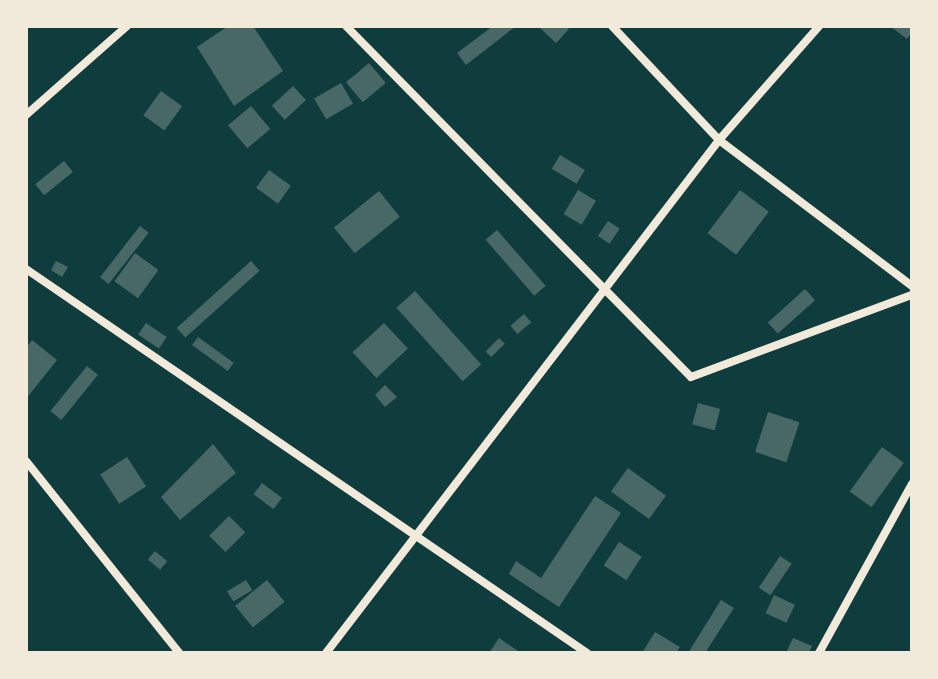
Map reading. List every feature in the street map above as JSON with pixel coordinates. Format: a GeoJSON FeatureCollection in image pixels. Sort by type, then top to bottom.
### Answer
{"type":"FeatureCollection","features":[{"type":"Feature","properties":{"kind":"street"},"geometry":{"type":"LineString","coordinates":[[26,115],[127,26]]}},
{"type":"Feature","properties":{"kind":"street"},"geometry":{"type":"LineString","coordinates":[[346,26],[691,377],[912,295]]}},
{"type":"Feature","properties":{"kind":"street"},"geometry":{"type":"LineString","coordinates":[[612,26],[719,140],[912,286]]}},
{"type":"Feature","properties":{"kind":"street"},"geometry":{"type":"LineString","coordinates":[[326,653],[411,537],[719,140],[819,26]]}},
{"type":"Feature","properties":{"kind":"street"},"geometry":{"type":"LineString","coordinates":[[26,269],[411,537],[587,653]]}},
{"type":"Feature","properties":{"kind":"street"},"geometry":{"type":"LineString","coordinates":[[26,461],[179,653]]}},
{"type":"Feature","properties":{"kind":"street"},"geometry":{"type":"LineString","coordinates":[[819,653],[912,484]]}},
{"type":"Feature","properties":{"kind":"building"},"geometry":{"type":"Polygon","coordinates":[[[228,26],[253,26],[283,71],[234,106],[197,47],[228,26]]]}},
{"type":"Feature","properties":{"kind":"building"},"geometry":{"type":"Polygon","coordinates":[[[493,26],[516,26],[466,65],[457,53],[493,26]]]}},
{"type":"Feature","properties":{"kind":"building"},"geometry":{"type":"Polygon","coordinates":[[[538,26],[566,26],[569,29],[556,43],[538,26]]]}},
{"type":"Feature","properties":{"kind":"building"},"geometry":{"type":"Polygon","coordinates":[[[890,26],[912,26],[912,32],[907,39],[890,26]]]}},
{"type":"Feature","properties":{"kind":"building"},"geometry":{"type":"Polygon","coordinates":[[[369,63],[386,83],[363,102],[346,82],[369,63]]]}},
{"type":"Feature","properties":{"kind":"building"},"geometry":{"type":"Polygon","coordinates":[[[341,83],[353,104],[326,119],[314,98],[341,83]]]}},
{"type":"Feature","properties":{"kind":"building"},"geometry":{"type":"Polygon","coordinates":[[[293,86],[306,100],[285,120],[272,106],[293,86]]]}},
{"type":"Feature","properties":{"kind":"building"},"geometry":{"type":"Polygon","coordinates":[[[161,91],[182,106],[164,131],[143,115],[161,91]]]}},
{"type":"Feature","properties":{"kind":"building"},"geometry":{"type":"Polygon","coordinates":[[[251,106],[270,129],[247,148],[228,125],[251,106]]]}},
{"type":"Feature","properties":{"kind":"building"},"geometry":{"type":"Polygon","coordinates":[[[560,155],[585,170],[577,184],[552,169],[560,155]]]}},
{"type":"Feature","properties":{"kind":"building"},"geometry":{"type":"Polygon","coordinates":[[[64,161],[73,172],[44,195],[35,184],[64,161]]]}},
{"type":"Feature","properties":{"kind":"building"},"geometry":{"type":"Polygon","coordinates":[[[269,170],[291,186],[278,204],[256,188],[269,170]]]}},
{"type":"Feature","properties":{"kind":"building"},"geometry":{"type":"Polygon","coordinates":[[[578,190],[596,201],[582,225],[564,214],[578,190]]]}},
{"type":"Feature","properties":{"kind":"building"},"geometry":{"type":"Polygon","coordinates":[[[740,190],[769,212],[736,255],[708,233],[740,190]]]}},
{"type":"Feature","properties":{"kind":"building"},"geometry":{"type":"Polygon","coordinates":[[[379,191],[400,217],[355,253],[334,228],[379,191]]]}},
{"type":"Feature","properties":{"kind":"building"},"geometry":{"type":"Polygon","coordinates":[[[608,221],[620,229],[610,244],[598,236],[608,221]]]}},
{"type":"Feature","properties":{"kind":"building"},"geometry":{"type":"Polygon","coordinates":[[[140,226],[149,233],[109,284],[100,277],[140,226]]]}},
{"type":"Feature","properties":{"kind":"building"},"geometry":{"type":"Polygon","coordinates":[[[497,230],[546,286],[534,296],[486,240],[497,230]]]}},
{"type":"Feature","properties":{"kind":"building"},"geometry":{"type":"Polygon","coordinates":[[[135,253],[158,270],[138,298],[114,281],[135,253]]]}},
{"type":"Feature","properties":{"kind":"building"},"geometry":{"type":"Polygon","coordinates":[[[56,261],[68,267],[62,277],[51,270],[56,261]]]}},
{"type":"Feature","properties":{"kind":"building"},"geometry":{"type":"Polygon","coordinates":[[[251,261],[260,271],[185,338],[177,328],[251,261]]]}},
{"type":"Feature","properties":{"kind":"building"},"geometry":{"type":"Polygon","coordinates":[[[805,289],[815,300],[778,334],[768,322],[805,289]]]}},
{"type":"Feature","properties":{"kind":"building"},"geometry":{"type":"Polygon","coordinates":[[[415,291],[481,365],[463,381],[396,308],[415,291]]]}},
{"type":"Feature","properties":{"kind":"building"},"geometry":{"type":"Polygon","coordinates":[[[524,314],[531,322],[518,334],[510,326],[524,314]]]}},
{"type":"Feature","properties":{"kind":"building"},"geometry":{"type":"Polygon","coordinates":[[[146,323],[167,337],[159,349],[138,335],[146,323]]]}},
{"type":"Feature","properties":{"kind":"building"},"geometry":{"type":"Polygon","coordinates":[[[384,323],[408,349],[376,378],[353,352],[384,323]]]}},
{"type":"Feature","properties":{"kind":"building"},"geometry":{"type":"Polygon","coordinates":[[[198,337],[234,363],[228,371],[192,345],[198,337]]]}},
{"type":"Feature","properties":{"kind":"building"},"geometry":{"type":"Polygon","coordinates":[[[499,338],[505,344],[491,357],[486,351],[499,338]]]}},
{"type":"Feature","properties":{"kind":"building"},"geometry":{"type":"Polygon","coordinates":[[[32,340],[57,360],[26,399],[26,348],[32,340]]]}},
{"type":"Feature","properties":{"kind":"building"},"geometry":{"type":"Polygon","coordinates":[[[87,366],[98,375],[61,420],[50,411],[87,366]]]}},
{"type":"Feature","properties":{"kind":"building"},"geometry":{"type":"Polygon","coordinates":[[[385,385],[397,397],[385,407],[375,395],[385,385]]]}},
{"type":"Feature","properties":{"kind":"building"},"geometry":{"type":"Polygon","coordinates":[[[698,403],[720,409],[715,430],[692,424],[698,403]]]}},
{"type":"Feature","properties":{"kind":"building"},"geometry":{"type":"Polygon","coordinates":[[[768,412],[799,422],[786,462],[755,452],[768,412]]]}},
{"type":"Feature","properties":{"kind":"building"},"geometry":{"type":"Polygon","coordinates":[[[213,444],[236,473],[180,520],[161,497],[213,444]]]}},
{"type":"Feature","properties":{"kind":"building"},"geometry":{"type":"Polygon","coordinates":[[[882,447],[904,463],[872,507],[850,491],[882,447]]]}},
{"type":"Feature","properties":{"kind":"building"},"geometry":{"type":"Polygon","coordinates":[[[127,457],[146,486],[119,504],[100,474],[127,457]]]}},
{"type":"Feature","properties":{"kind":"building"},"geometry":{"type":"Polygon","coordinates":[[[628,468],[666,496],[649,519],[611,491],[628,468]]]}},
{"type":"Feature","properties":{"kind":"building"},"geometry":{"type":"Polygon","coordinates":[[[262,483],[282,498],[274,509],[254,494],[262,483]]]}},
{"type":"Feature","properties":{"kind":"building"},"geometry":{"type":"Polygon","coordinates":[[[595,496],[621,513],[559,607],[509,574],[516,561],[541,578],[595,496]]]}},
{"type":"Feature","properties":{"kind":"building"},"geometry":{"type":"Polygon","coordinates":[[[229,516],[245,532],[225,552],[209,536],[229,516]]]}},
{"type":"Feature","properties":{"kind":"building"},"geometry":{"type":"Polygon","coordinates":[[[619,542],[642,557],[626,580],[604,565],[619,542]]]}},
{"type":"Feature","properties":{"kind":"building"},"geometry":{"type":"Polygon","coordinates":[[[155,551],[167,561],[160,570],[148,559],[155,551]]]}},
{"type":"Feature","properties":{"kind":"building"},"geometry":{"type":"Polygon","coordinates":[[[780,556],[792,564],[770,595],[759,588],[780,556]]]}},
{"type":"Feature","properties":{"kind":"building"},"geometry":{"type":"Polygon","coordinates":[[[246,580],[252,590],[233,602],[227,591],[246,580]]]}},
{"type":"Feature","properties":{"kind":"building"},"geometry":{"type":"Polygon","coordinates":[[[267,580],[285,602],[253,628],[235,606],[267,580]]]}},
{"type":"Feature","properties":{"kind":"building"},"geometry":{"type":"Polygon","coordinates":[[[774,595],[795,605],[786,623],[766,613],[774,595]]]}},
{"type":"Feature","properties":{"kind":"building"},"geometry":{"type":"Polygon","coordinates":[[[721,600],[734,608],[705,653],[688,653],[721,600]]]}},
{"type":"Feature","properties":{"kind":"building"},"geometry":{"type":"Polygon","coordinates":[[[655,632],[680,647],[676,653],[642,653],[655,632]]]}},
{"type":"Feature","properties":{"kind":"building"},"geometry":{"type":"Polygon","coordinates":[[[499,638],[521,653],[489,653],[499,638]]]}},
{"type":"Feature","properties":{"kind":"building"},"geometry":{"type":"Polygon","coordinates":[[[793,638],[812,646],[809,653],[786,653],[793,638]]]}}]}
